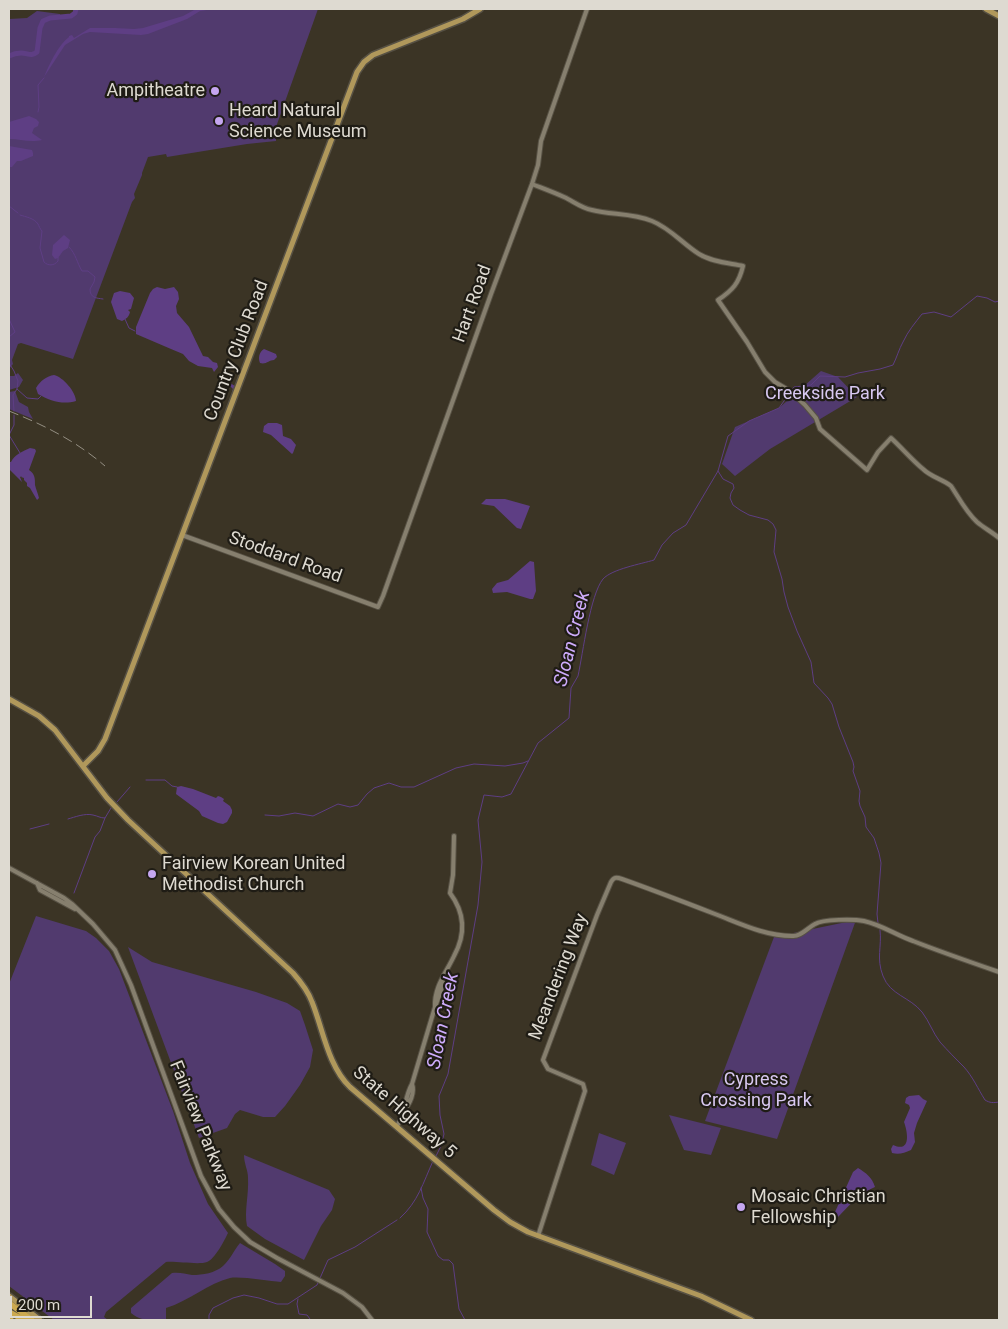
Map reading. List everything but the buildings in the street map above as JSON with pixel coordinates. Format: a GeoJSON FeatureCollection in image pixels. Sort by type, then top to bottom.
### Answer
{"type":"FeatureCollection","features":[{"type":"Feature","properties":{"kind":"highway"},"geometry":{"type":"LineString","coordinates":[[9,1303],[32,1320]]}},
{"type":"Feature","properties":{"kind":"highway"},"geometry":{"type":"LineString","coordinates":[[9,1312],[24,1320]]}},
{"type":"Feature","properties":{"kind":"main road","name":"Country Club Road"},"geometry":{"type":"LineString","coordinates":[[83,766],[98,751],[105,739],[357,72],[364,62],[373,55],[463,19],[480,9]]}},
{"type":"Feature","properties":{"kind":"main road"},"geometry":{"type":"LineString","coordinates":[[986,9],[999,16]]}},
{"type":"Feature","properties":{"kind":"main road","name":"State Highway 5"},"geometry":{"type":"LineString","coordinates":[[9,698],[39,716],[52,727],[65,741],[108,798],[128,820],[293,973],[305,988],[312,1002],[333,1062],[340,1075],[350,1087],[498,1213],[522,1229],[538,1236],[701,1296],[751,1320]]}},
{"type":"Feature","properties":{"kind":"main road"},"geometry":{"type":"LineString","coordinates":[[9,1296],[40,1320]]}},
{"type":"Feature","properties":{"kind":"street","name":"Hart Road"},"geometry":{"type":"LineString","coordinates":[[378,607],[491,292],[532,184],[538,165],[541,141],[587,9]]}},
{"type":"Feature","properties":{"kind":"street"},"geometry":{"type":"LineString","coordinates":[[532,184],[589,210],[628,215],[652,221],[670,231],[700,255],[709,259],[743,266],[735,287],[718,300],[748,342],[765,372],[775,382],[800,400],[813,414],[820,429],[867,470],[878,452],[891,438],[924,470],[951,486],[973,518],[999,538]]}},
{"type":"Feature","properties":{"kind":"street","name":"Stoddard Road"},"geometry":{"type":"LineString","coordinates":[[182,535],[378,607]]}},
{"type":"Feature","properties":{"kind":"street"},"geometry":{"type":"LineString","coordinates":[[397,1126],[402,1119],[403,1107],[412,1084],[435,1007],[435,998],[441,978],[455,956],[461,938],[462,922],[460,911],[457,902],[450,893],[453,875],[454,836]]}},
{"type":"Feature","properties":{"kind":"street","name":"Fairview Parkway"},"geometry":{"type":"LineString","coordinates":[[9,868],[64,898],[90,920],[115,950],[124,968],[201,1176],[212,1198],[228,1220],[242,1235],[259,1248],[337,1289],[362,1307],[372,1320]]}},
{"type":"Feature","properties":{"kind":"street","name":"Meandering Way"},"geometry":{"type":"LineString","coordinates":[[538,1236],[585,1091],[583,1084],[548,1069],[543,1060],[597,915],[614,878],[617,877],[770,933],[794,936],[801,934],[816,923],[827,920],[864,922],[882,926],[921,944],[999,972]]}},
{"type":"Feature","properties":{"kind":"green space"},"geometry":{"type":"Polygon","coordinates":[[[77,9],[318,9],[276,127],[276,141],[167,157],[166,154],[148,157],[134,194],[135,198],[73,359],[21,343],[18,344],[12,360],[13,364],[9,369],[9,19],[27,18],[37,11],[60,14],[61,18],[70,17],[77,9]]]}},
{"type":"Feature","properties":{"kind":"green space","name":"Creekside Park"},"geometry":{"type":"Polygon","coordinates":[[[821,371],[838,377],[857,397],[770,449],[735,476],[722,464],[735,427],[779,408],[821,371]]]}},
{"type":"Feature","properties":{"kind":"green space"},"geometry":{"type":"Polygon","coordinates":[[[18,373],[23,380],[19,387],[9,390],[10,376],[18,373]]]}},
{"type":"Feature","properties":{"kind":"green space"},"geometry":{"type":"Polygon","coordinates":[[[15,391],[19,402],[28,407],[33,419],[9,409],[9,392],[15,391]]]}},
{"type":"Feature","properties":{"kind":"green space"},"geometry":{"type":"Polygon","coordinates":[[[36,916],[86,931],[109,951],[119,969],[173,1111],[190,1163],[208,1204],[228,1233],[216,1254],[207,1262],[166,1262],[106,1312],[104,1317],[108,1320],[54,1320],[9,1286],[9,984],[36,916]]]}},
{"type":"Feature","properties":{"kind":"green space","name":"Cypress Crossing Park"},"geometry":{"type":"Polygon","coordinates":[[[856,920],[777,1139],[705,1121],[774,937],[856,920]]]}},
{"type":"Feature","properties":{"kind":"green space"},"geometry":{"type":"Polygon","coordinates":[[[128,947],[152,962],[256,992],[287,1003],[300,1011],[313,1050],[310,1067],[300,1085],[275,1117],[263,1117],[240,1110],[235,1114],[227,1128],[199,1138],[128,947]]]}},
{"type":"Feature","properties":{"kind":"green space","name":"Cypress Crossing Park"},"geometry":{"type":"Polygon","coordinates":[[[669,1115],[721,1128],[711,1155],[684,1150],[669,1115]]]}},
{"type":"Feature","properties":{"kind":"green space"},"geometry":{"type":"Polygon","coordinates":[[[599,1133],[626,1143],[614,1175],[591,1165],[599,1133]]]}},
{"type":"Feature","properties":{"kind":"green space"},"geometry":{"type":"Polygon","coordinates":[[[244,1155],[329,1190],[335,1199],[332,1210],[321,1226],[304,1260],[265,1239],[247,1226],[248,1178],[244,1155]]]}},
{"type":"Feature","properties":{"kind":"green space"},"geometry":{"type":"Polygon","coordinates":[[[240,1243],[285,1271],[285,1276],[281,1282],[230,1278],[222,1280],[166,1308],[166,1320],[143,1319],[131,1313],[131,1308],[172,1273],[196,1275],[216,1270],[225,1264],[240,1243]]]}},
{"type":"Feature","properties":{"kind":"shaded area"},"geometry":{"type":"Polygon","coordinates":[[[196,9],[214,9],[200,11],[187,19],[148,34],[90,32],[83,34],[65,45],[44,77],[51,61],[69,36],[72,35],[74,38],[90,28],[143,28],[183,16],[196,9]]]}},
{"type":"Feature","properties":{"kind":"shaded area"},"geometry":{"type":"Polygon","coordinates":[[[29,116],[39,122],[32,133],[42,140],[9,139],[9,122],[29,116]]]}},
{"type":"Feature","properties":{"kind":"shaded area"},"geometry":{"type":"Polygon","coordinates":[[[9,146],[32,150],[33,156],[17,161],[12,167],[9,167],[9,146]]]}},
{"type":"Feature","properties":{"kind":"shaded area"},"geometry":{"type":"Polygon","coordinates":[[[64,235],[70,240],[68,248],[55,259],[52,255],[53,245],[64,235]]]}},
{"type":"Feature","properties":{"kind":"shaded area"},"geometry":{"type":"Polygon","coordinates":[[[157,287],[165,289],[174,287],[178,292],[177,313],[189,327],[203,356],[217,363],[218,367],[214,372],[212,368],[198,366],[189,361],[183,354],[136,334],[136,327],[150,293],[157,287]]]}},
{"type":"Feature","properties":{"kind":"shaded area"},"geometry":{"type":"Polygon","coordinates":[[[120,291],[130,293],[134,298],[131,309],[128,310],[130,312],[129,315],[122,321],[117,319],[111,302],[114,293],[120,291]]]}},
{"type":"Feature","properties":{"kind":"shaded area"},"geometry":{"type":"Polygon","coordinates":[[[264,349],[276,354],[277,357],[266,363],[260,363],[259,355],[264,349]]]}},
{"type":"Feature","properties":{"kind":"shaded area"},"geometry":{"type":"Polygon","coordinates":[[[222,373],[233,378],[230,383],[235,386],[234,394],[231,387],[222,383],[217,377],[222,373]]]}},
{"type":"Feature","properties":{"kind":"shaded area"},"geometry":{"type":"Polygon","coordinates":[[[54,375],[58,376],[68,385],[74,393],[76,401],[57,402],[38,394],[36,388],[40,383],[54,375]]]}},
{"type":"Feature","properties":{"kind":"shaded area"},"geometry":{"type":"Polygon","coordinates":[[[268,423],[282,425],[283,436],[291,439],[296,445],[292,454],[271,435],[263,432],[264,426],[268,423]]]}},
{"type":"Feature","properties":{"kind":"shaded area"},"geometry":{"type":"Polygon","coordinates":[[[30,448],[36,451],[29,470],[34,476],[39,498],[37,500],[24,478],[20,477],[22,482],[9,469],[9,462],[14,457],[30,448]]]}},
{"type":"Feature","properties":{"kind":"shaded area"},"geometry":{"type":"Polygon","coordinates":[[[486,499],[505,499],[530,506],[521,529],[517,528],[494,506],[481,504],[486,499]]]}},
{"type":"Feature","properties":{"kind":"shaded area"},"geometry":{"type":"Polygon","coordinates":[[[530,561],[534,562],[536,591],[533,599],[507,592],[493,593],[492,589],[497,583],[508,580],[530,561]]]}},
{"type":"Feature","properties":{"kind":"shaded area"},"geometry":{"type":"Polygon","coordinates":[[[181,786],[224,799],[223,801],[232,810],[227,822],[223,824],[218,823],[202,816],[199,811],[176,794],[177,787],[181,786]]]}},
{"type":"Feature","properties":{"kind":"shaded area"},"geometry":{"type":"Polygon","coordinates":[[[919,1095],[927,1101],[914,1133],[915,1142],[911,1150],[897,1154],[892,1153],[893,1145],[903,1146],[907,1141],[904,1122],[910,1108],[905,1103],[906,1098],[919,1095]]]}},
{"type":"Feature","properties":{"kind":"shaded area"},"geometry":{"type":"Polygon","coordinates":[[[858,1168],[868,1176],[875,1187],[859,1196],[838,1217],[835,1212],[853,1172],[858,1168]]]}},
{"type":"Feature","properties":{"kind":"waterway"},"geometry":{"type":"LineString","coordinates":[[9,56],[37,52],[40,28],[43,21],[50,18],[71,16],[75,13],[76,9]]}},
{"type":"Feature","properties":{"kind":"waterway"},"geometry":{"type":"LineString","coordinates":[[38,112],[38,85],[44,78]]}},
{"type":"Feature","properties":{"kind":"waterway"},"geometry":{"type":"LineString","coordinates":[[9,206],[18,213]]}},
{"type":"Feature","properties":{"kind":"waterway"},"geometry":{"type":"LineString","coordinates":[[20,215],[34,220],[42,231],[40,248],[44,262],[53,265],[58,261],[58,257]]}},
{"type":"Feature","properties":{"kind":"waterway"},"geometry":{"type":"LineString","coordinates":[[69,247],[82,271],[88,271],[95,277],[90,289],[91,294],[94,297],[103,299]]}},
{"type":"Feature","properties":{"kind":"waterway","name":"Sloan Creek"},"geometry":{"type":"LineString","coordinates":[[436,1156],[444,1134],[439,1096],[448,1074],[478,905],[482,862],[478,820],[484,795],[502,797],[511,794],[538,743],[569,718],[571,688],[578,676],[594,598],[603,579],[613,572],[654,560],[662,545],[673,533],[686,525],[718,471],[728,436],[749,421],[779,408],[794,387],[811,385],[820,376],[845,377],[893,365],[907,334],[922,314],[934,312],[951,317],[977,296],[995,302],[999,301]]}},
{"type":"Feature","properties":{"kind":"waterway"},"geometry":{"type":"LineString","coordinates":[[9,319],[15,332],[9,337]]}},
{"type":"Feature","properties":{"kind":"waterway"},"geometry":{"type":"LineString","coordinates":[[125,319],[129,328],[135,331]]}},
{"type":"Feature","properties":{"kind":"waterway"},"geometry":{"type":"LineString","coordinates":[[9,363],[18,381],[17,389],[13,395],[14,411]]}},
{"type":"Feature","properties":{"kind":"waterway"},"geometry":{"type":"LineString","coordinates":[[17,389],[27,398],[38,399],[41,396]]}},
{"type":"Feature","properties":{"kind":"waterway"},"geometry":{"type":"LineString","coordinates":[[14,415],[14,425],[9,435],[20,453]]}},
{"type":"Feature","properties":{"kind":"waterway"},"geometry":{"type":"LineString","coordinates":[[718,471],[723,479],[733,484],[734,488],[730,498],[733,505],[749,515],[768,520],[776,530],[774,552],[788,607],[811,662],[814,683],[832,704],[853,762],[853,771],[860,791],[859,801],[865,817],[866,827],[874,838],[879,853],[881,863],[878,923]]}},
{"type":"Feature","properties":{"kind":"waterway"},"geometry":{"type":"LineString","coordinates":[[265,815],[279,816],[295,813],[313,816],[338,804],[350,807],[358,805],[374,788],[389,783],[401,787],[414,787],[456,768],[474,764],[505,766],[528,761]]}},
{"type":"Feature","properties":{"kind":"waterway"},"geometry":{"type":"LineString","coordinates":[[146,780],[165,780],[172,786],[177,787]]}},
{"type":"Feature","properties":{"kind":"waterway"},"geometry":{"type":"LineString","coordinates":[[117,802],[130,787]]}},
{"type":"Feature","properties":{"kind":"waterway"},"geometry":{"type":"LineString","coordinates":[[68,819],[87,814],[105,818],[111,808]]}},
{"type":"Feature","properties":{"kind":"waterway"},"geometry":{"type":"LineString","coordinates":[[74,893],[95,837],[100,831],[105,818]]}},
{"type":"Feature","properties":{"kind":"waterway"},"geometry":{"type":"LineString","coordinates":[[30,829],[49,824]]}},
{"type":"Feature","properties":{"kind":"waterway"},"geometry":{"type":"LineString","coordinates":[[880,930],[881,970],[890,988],[922,1012],[940,1042],[967,1071],[985,1100],[988,1102],[999,1102]]}},
{"type":"Feature","properties":{"kind":"waterway","name":"Sloan Creek"},"geometry":{"type":"LineString","coordinates":[[400,1218],[416,1199],[433,1161]]}},
{"type":"Feature","properties":{"kind":"waterway"},"geometry":{"type":"LineString","coordinates":[[421,1188],[428,1209],[427,1232],[438,1256],[443,1260],[449,1260],[453,1264],[459,1309],[465,1320]]}},
{"type":"Feature","properties":{"kind":"waterway","name":"Sloan Creek"},"geometry":{"type":"LineString","coordinates":[[209,1320],[209,1315],[213,1308],[244,1295],[277,1304],[288,1304],[317,1285],[328,1260],[355,1247],[397,1220]]}},
{"type":"Feature","properties":{"kind":"waterway"},"geometry":{"type":"LineString","coordinates":[[298,1299],[299,1314],[307,1315],[309,1320]]}},
{"type":"Feature","properties":{"kind":"railway"},"geometry":{"type":"LineString","coordinates":[[9,411],[59,434],[105,466]]}},
{"type":"Feature","properties":{"kind":"place","name":"Ampitheatre"},"geometry":{"type":"Point","coordinates":[215,91]}},
{"type":"Feature","properties":{"kind":"place","name":"Heard Natural Science Museum"},"geometry":{"type":"Point","coordinates":[219,121]}},
{"type":"Feature","properties":{"kind":"place","name":"Fairview Korean United Methodist Church"},"geometry":{"type":"Point","coordinates":[152,874]}},
{"type":"Feature","properties":{"kind":"place","name":"Mosaic Christian Fellowship"},"geometry":{"type":"Point","coordinates":[741,1207]}}]}
